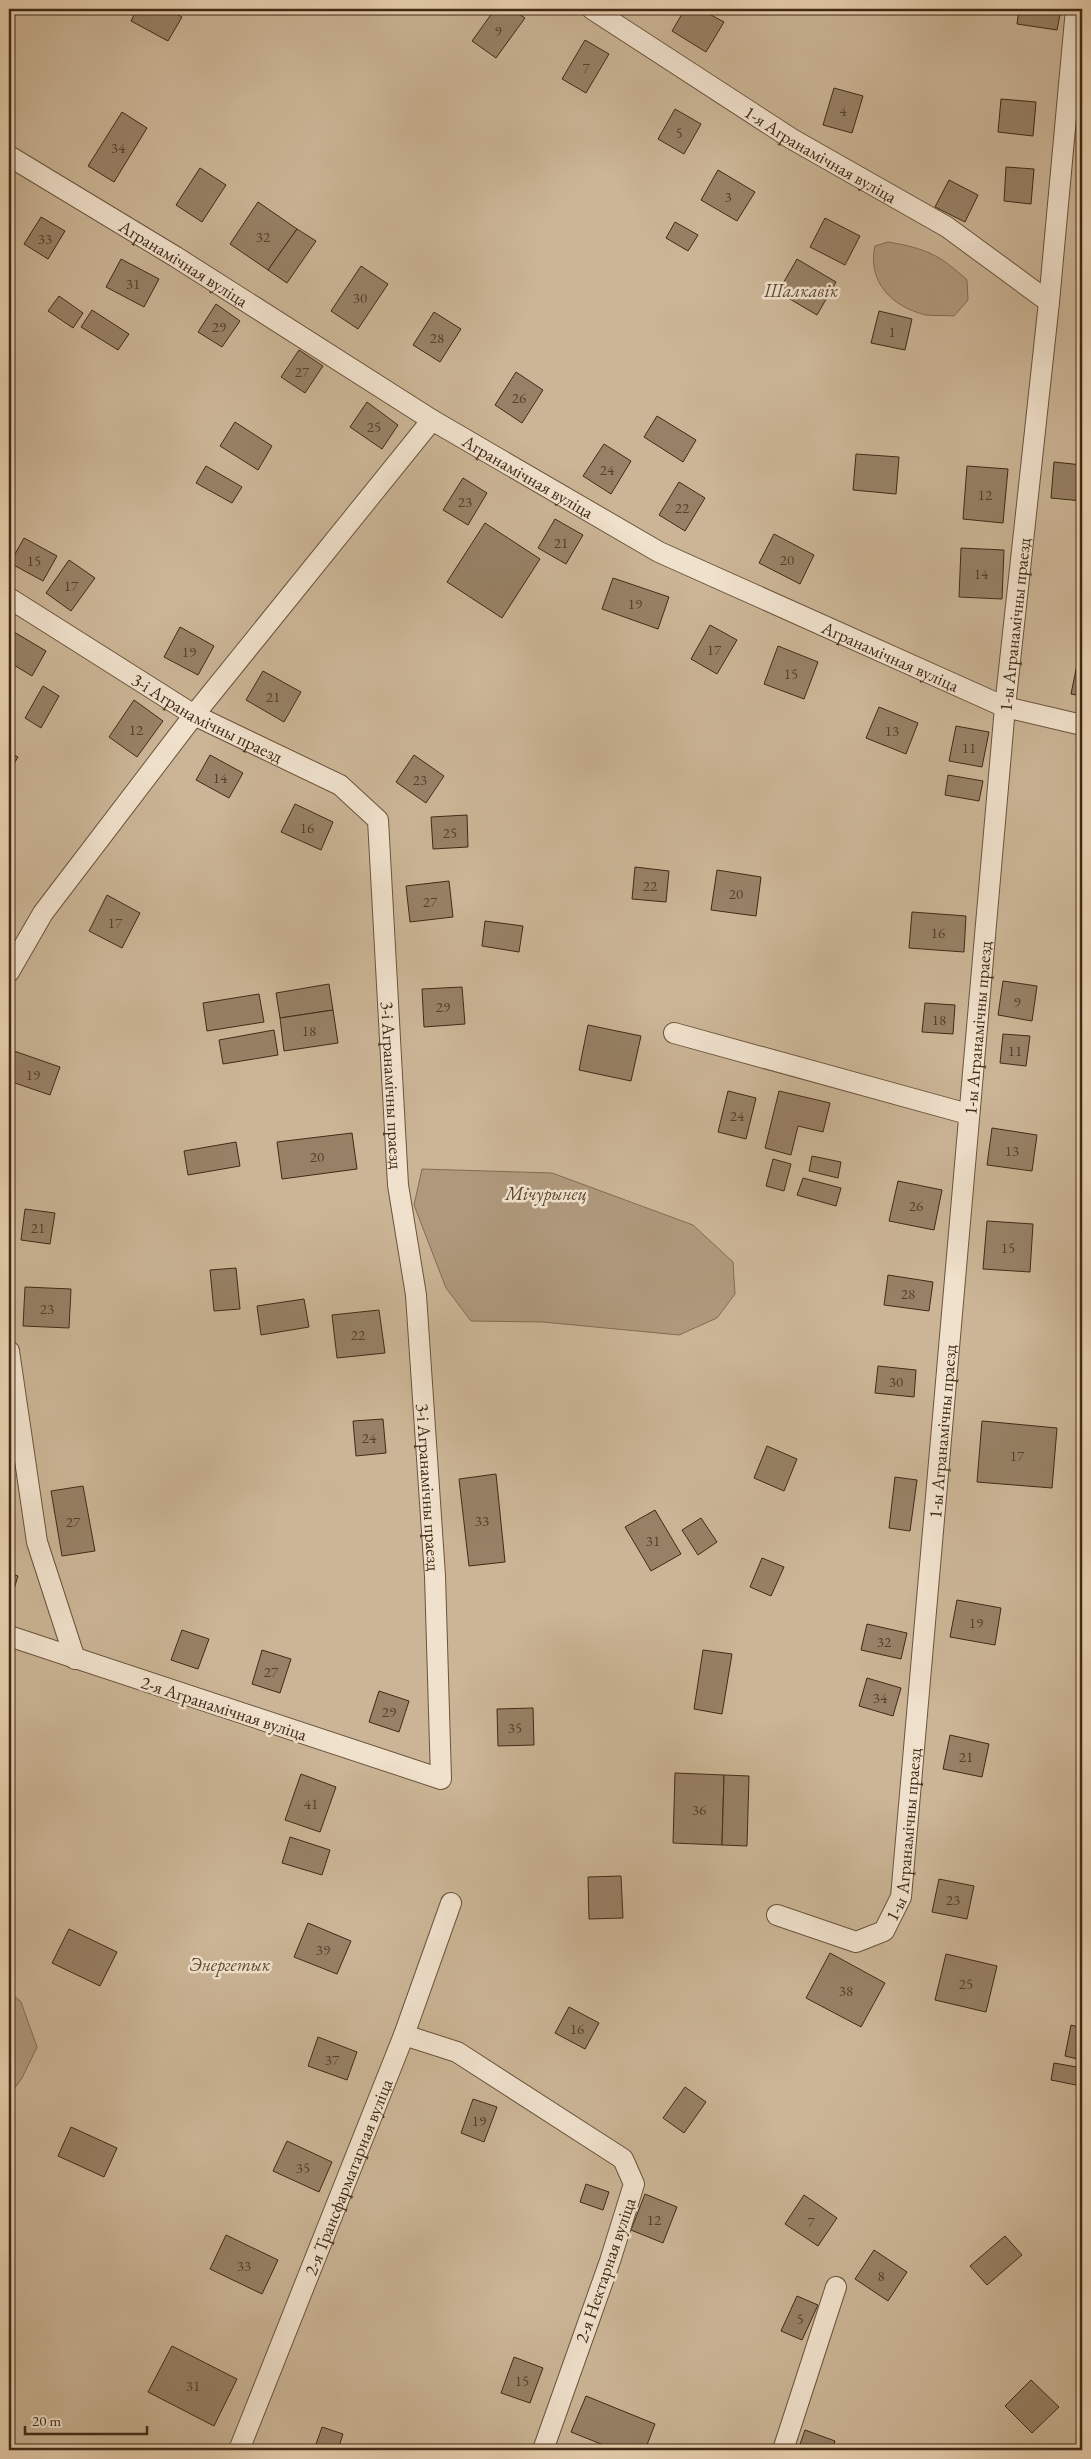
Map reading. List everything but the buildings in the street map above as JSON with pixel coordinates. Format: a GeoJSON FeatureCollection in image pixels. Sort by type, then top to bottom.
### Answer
{"type":"FeatureCollection","features":[{"type":"Feature","properties":{"kind":"lane","name":"1-я Агранамічная вуліца"},"geometry":{"type":"LineString","coordinates":[[592,9],[792,138],[946,227],[1049,302]]}},
{"type":"Feature","properties":{"kind":"lane","name":"1-ы Агранамічны праезд"},"geometry":{"type":"LineString","coordinates":[[777,1915],[856,1942],[884,1932],[900,1897],[1005,707],[1049,302],[1076,9]]}},
{"type":"Feature","properties":{"kind":"lane","name":"Агранамічная вуліца"},"geometry":{"type":"LineString","coordinates":[[9,156],[176,257],[432,420],[659,552],[1005,707],[1082,725]]}},
{"type":"Feature","properties":{"kind":"lane"},"geometry":{"type":"LineString","coordinates":[[9,972],[42,913],[194,715],[432,420]]}},
{"type":"Feature","properties":{"kind":"lane","name":"3-і Агранамічны праезд"},"geometry":{"type":"LineString","coordinates":[[9,598],[194,715],[340,786],[378,820],[398,1185],[416,1295],[435,1576],[440,1779]]}},
{"type":"Feature","properties":{"kind":"lane"},"geometry":{"type":"LineString","coordinates":[[674,1033],[968,1114]]}},
{"type":"Feature","properties":{"kind":"lane"},"geometry":{"type":"LineString","coordinates":[[9,1351],[37,1542],[75,1659]]}},
{"type":"Feature","properties":{"kind":"lane","name":"2-я Агранамічная вуліца"},"geometry":{"type":"LineString","coordinates":[[9,1636],[440,1779]]}},
{"type":"Feature","properties":{"kind":"lane","name":"2-я Трансфарматарная вуліца"},"geometry":{"type":"LineString","coordinates":[[239,2450],[404,2035],[451,1903]]}},
{"type":"Feature","properties":{"kind":"lane","name":"2-я Нектарная вуліца"},"geometry":{"type":"LineString","coordinates":[[404,2035],[457,2052],[623,2160],[634,2184],[610,2261],[543,2450]]}},
{"type":"Feature","properties":{"kind":"lane"},"geometry":{"type":"LineString","coordinates":[[783,2450],[836,2287]]}},
{"type":"Feature","properties":{"kind":"green space","name":"Мічурынец"},"geometry":{"type":"Polygon","coordinates":[[[9,9],[1082,9],[1082,2450],[9,2450],[9,9]]]}},
{"type":"Feature","properties":{"kind":"shaded area"},"geometry":{"type":"Polygon","coordinates":[[[888,242],[912,247],[931,254],[948,264],[967,280],[968,300],[954,316],[926,315],[914,311],[903,306],[885,291],[875,271],[874,259],[875,246],[888,242]]]}},
{"type":"Feature","properties":{"kind":"shaded area"},"geometry":{"type":"Polygon","coordinates":[[[422,1169],[552,1173],[693,1225],[733,1262],[735,1294],[717,1318],[679,1335],[543,1322],[471,1321],[446,1288],[414,1205],[422,1169]]]}},
{"type":"Feature","properties":{"kind":"shaded area"},"geometry":{"type":"Polygon","coordinates":[[[9,1991],[21,2002],[37,2047],[22,2078],[9,2096],[9,1991]]]}},
{"type":"Feature","properties":{"kind":"park label","name":"Шалкавік"},"geometry":{"type":"Point","coordinates":[801,290]}},
{"type":"Feature","properties":{"kind":"park label","name":"Энергетык"},"geometry":{"type":"Point","coordinates":[230,1964]}}]}
